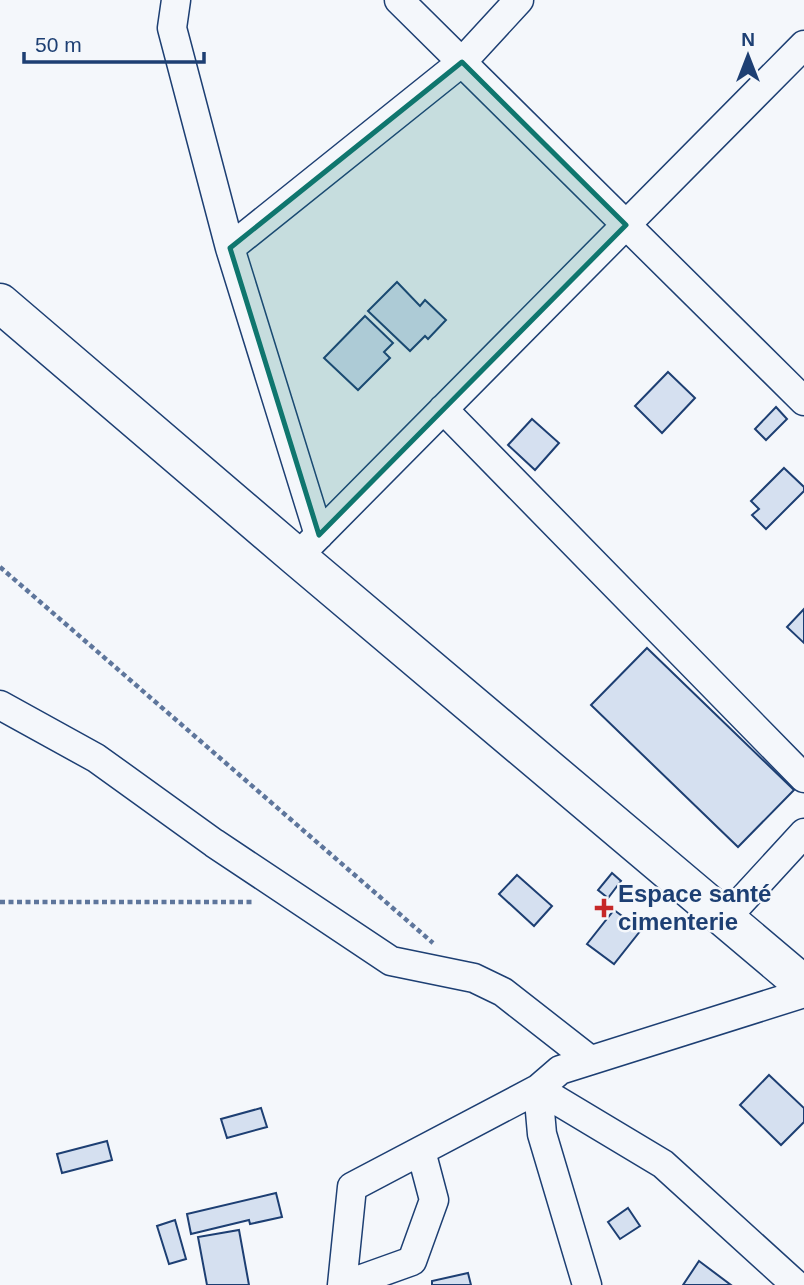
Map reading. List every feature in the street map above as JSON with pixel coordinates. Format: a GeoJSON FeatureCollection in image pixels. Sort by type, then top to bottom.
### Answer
{"type":"FeatureCollection","features":[{"type":"Feature","properties":{"kind":"highway"},"geometry":{"type":"LineString","coordinates":[[0,303],[308,546],[725,919],[804,985]]}},
{"type":"Feature","properties":{"kind":"street"},"geometry":{"type":"LineString","coordinates":[[176,0],[172,28],[308,546]]}},
{"type":"Feature","properties":{"kind":"street"},"geometry":{"type":"LineString","coordinates":[[400,0],[804,401]]}},
{"type":"Feature","properties":{"kind":"street"},"geometry":{"type":"LineString","coordinates":[[230,248],[462,62],[519,0]]}},
{"type":"Feature","properties":{"kind":"street"},"geometry":{"type":"LineString","coordinates":[[308,546],[804,45]]}},
{"type":"Feature","properties":{"kind":"street"},"geometry":{"type":"LineString","coordinates":[[443,409],[804,778]]}},
{"type":"Feature","properties":{"kind":"street"},"geometry":{"type":"LineString","coordinates":[[0,705],[96,758],[214,844],[391,961],[474,978],[503,992],[590,1060]]}},
{"type":"Feature","properties":{"kind":"street"},"geometry":{"type":"LineString","coordinates":[[725,919],[804,833]]}},
{"type":"Feature","properties":{"kind":"street"},"geometry":{"type":"LineString","coordinates":[[421,1151],[434,1200],[412,1261],[343,1285],[352,1187],[538,1089],[560,1070],[804,993]]}},
{"type":"Feature","properties":{"kind":"street"},"geometry":{"type":"LineString","coordinates":[[538,1089],[542,1134],[587,1285]]}},
{"type":"Feature","properties":{"kind":"street"},"geometry":{"type":"LineString","coordinates":[[538,1089],[663,1164],[796,1285]]}},
{"type":"Feature","properties":{"kind":"path"},"geometry":{"type":"LineString","coordinates":[[0,567],[474,978]]}},
{"type":"Feature","properties":{"kind":"path"},"geometry":{"type":"LineString","coordinates":[[0,902],[302,902]]}},
{"type":"Feature","properties":{"kind":"highlighted area"},"geometry":{"type":"Polygon","coordinates":[[[462,62],[626,225],[319,535],[230,248],[462,62]]]}},
{"type":"Feature","properties":{"kind":"building"},"geometry":{"type":"Polygon","coordinates":[[[397,282],[420,306],[425,300],[446,320],[428,339],[425,336],[410,351],[368,311],[397,282]]]}},
{"type":"Feature","properties":{"kind":"building"},"geometry":{"type":"Polygon","coordinates":[[[365,316],[393,343],[384,352],[390,358],[358,390],[324,358],[365,316]]]}},
{"type":"Feature","properties":{"kind":"building"},"geometry":{"type":"Polygon","coordinates":[[[668,372],[695,398],[662,433],[635,406],[668,372]]]}},
{"type":"Feature","properties":{"kind":"building"},"geometry":{"type":"Polygon","coordinates":[[[776,407],[787,419],[766,440],[755,429],[776,407]]]}},
{"type":"Feature","properties":{"kind":"building"},"geometry":{"type":"Polygon","coordinates":[[[532,419],[559,443],[535,470],[508,445],[532,419]]]}},
{"type":"Feature","properties":{"kind":"building"},"geometry":{"type":"Polygon","coordinates":[[[784,468],[804,487],[804,491],[766,529],[752,515],[759,509],[751,501],[784,468]]]}},
{"type":"Feature","properties":{"kind":"building"},"geometry":{"type":"Polygon","coordinates":[[[804,609],[804,643],[787,627],[804,609]]]}},
{"type":"Feature","properties":{"kind":"building"},"geometry":{"type":"Polygon","coordinates":[[[647,648],[794,790],[738,847],[591,705],[647,648]]]}},
{"type":"Feature","properties":{"kind":"building"},"geometry":{"type":"Polygon","coordinates":[[[612,873],[621,881],[608,898],[598,890],[612,873]]]}},
{"type":"Feature","properties":{"kind":"building"},"geometry":{"type":"Polygon","coordinates":[[[517,875],[552,906],[534,926],[499,894],[517,875]]]}},
{"type":"Feature","properties":{"kind":"building"},"geometry":{"type":"Polygon","coordinates":[[[614,910],[641,930],[614,964],[587,944],[614,910]]]}},
{"type":"Feature","properties":{"kind":"building"},"geometry":{"type":"Polygon","coordinates":[[[769,1075],[804,1108],[804,1122],[781,1145],[740,1105],[769,1075]]]}},
{"type":"Feature","properties":{"kind":"building"},"geometry":{"type":"Polygon","coordinates":[[[261,1108],[267,1127],[227,1138],[221,1119],[261,1108]]]}},
{"type":"Feature","properties":{"kind":"building"},"geometry":{"type":"Polygon","coordinates":[[[107,1141],[112,1160],[62,1173],[57,1154],[107,1141]]]}},
{"type":"Feature","properties":{"kind":"building"},"geometry":{"type":"Polygon","coordinates":[[[276,1193],[282,1217],[250,1224],[249,1220],[191,1234],[187,1214],[276,1193]]]}},
{"type":"Feature","properties":{"kind":"building"},"geometry":{"type":"Polygon","coordinates":[[[628,1208],[640,1226],[620,1239],[608,1222],[628,1208]]]}},
{"type":"Feature","properties":{"kind":"building"},"geometry":{"type":"Polygon","coordinates":[[[175,1220],[186,1259],[169,1264],[157,1226],[175,1220]]]}},
{"type":"Feature","properties":{"kind":"building"},"geometry":{"type":"Polygon","coordinates":[[[239,1230],[249,1285],[207,1285],[198,1237],[239,1230]]]}},
{"type":"Feature","properties":{"kind":"building"},"geometry":{"type":"Polygon","coordinates":[[[699,1261],[731,1285],[683,1285],[699,1261]]]}},
{"type":"Feature","properties":{"kind":"building"},"geometry":{"type":"Polygon","coordinates":[[[468,1273],[471,1285],[432,1285],[432,1281],[468,1273]]]}},
{"type":"Feature","properties":{"kind":"place","name":"Espace santé cimenterie"},"geometry":{"type":"Point","coordinates":[604,908]}}]}
